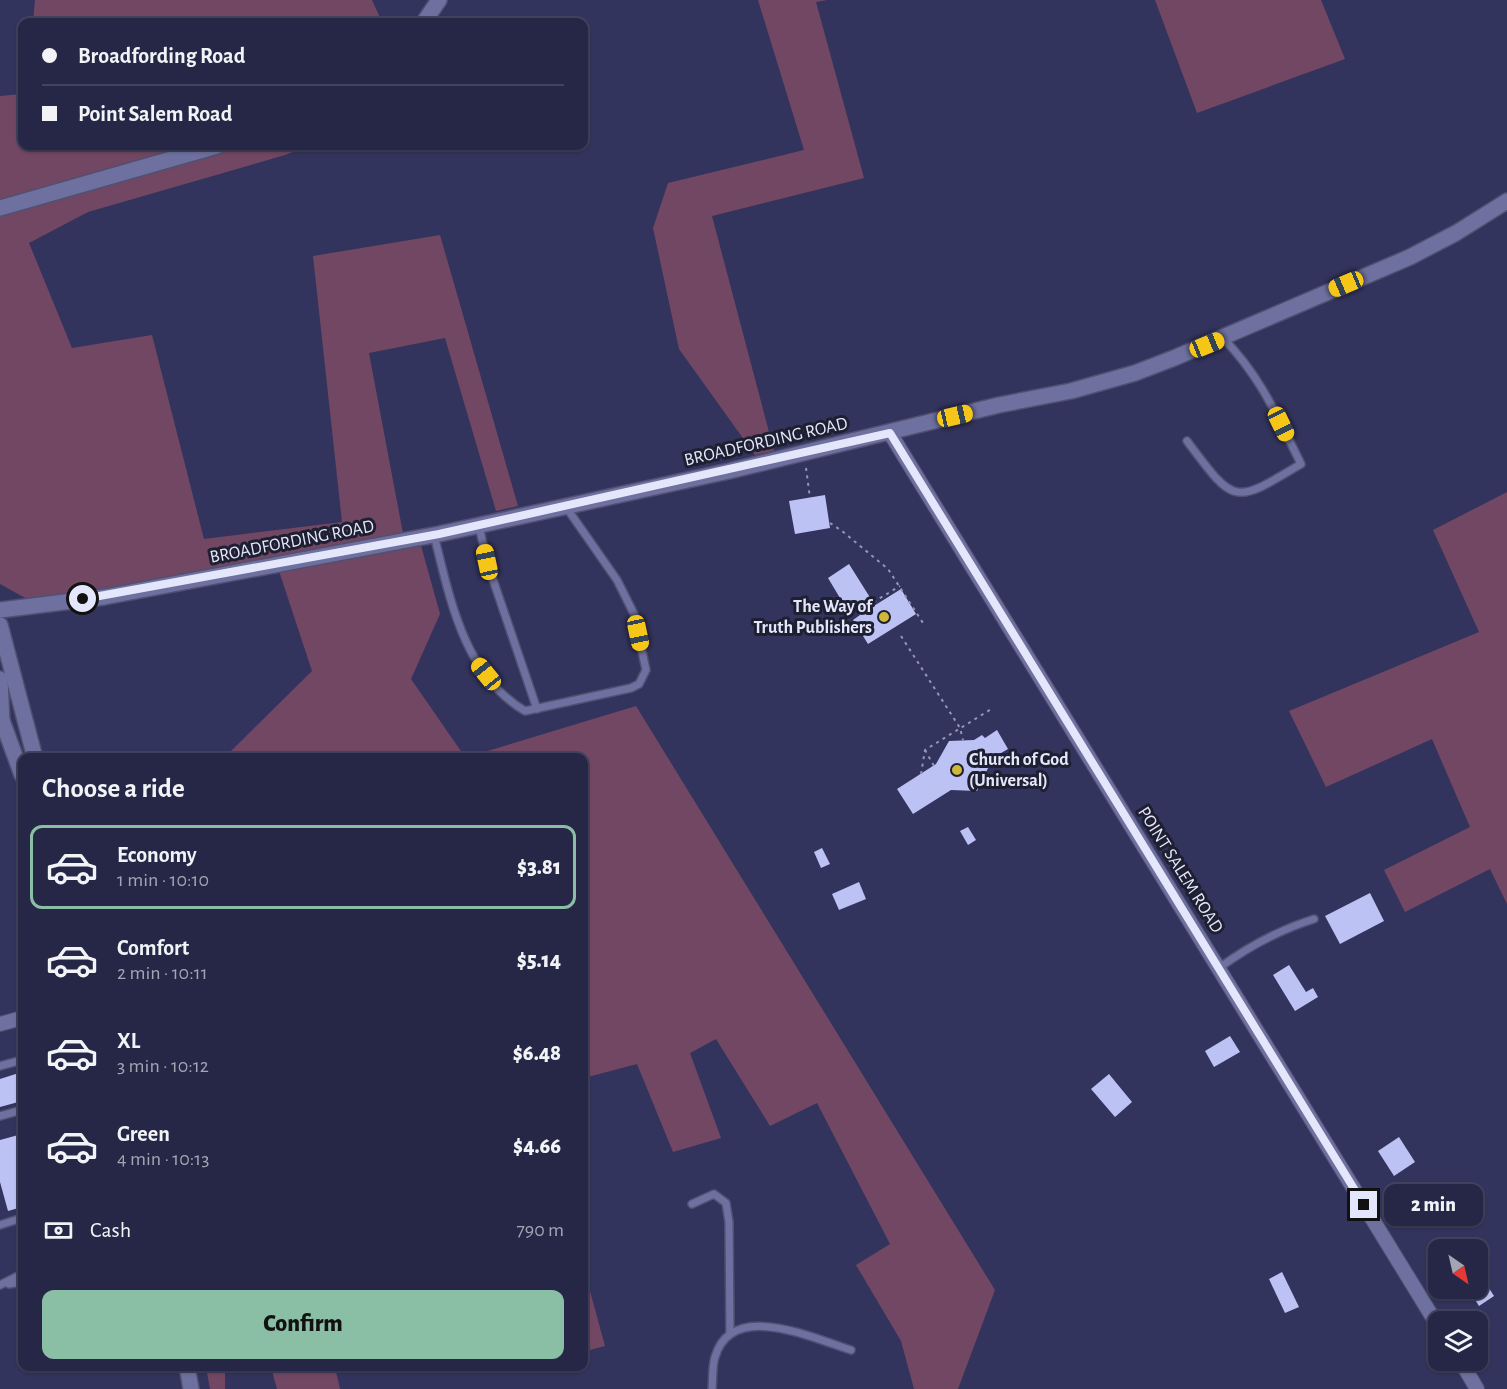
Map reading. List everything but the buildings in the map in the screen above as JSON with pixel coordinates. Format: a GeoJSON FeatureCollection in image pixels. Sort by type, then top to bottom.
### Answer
{"type":"FeatureCollection","features":[{"type":"Feature","properties":{"kind":"street"},"geometry":{"type":"LineString","coordinates":[[427,18],[439,0]]}},
{"type":"Feature","properties":{"kind":"street"},"geometry":{"type":"LineString","coordinates":[[0,208],[203,150]]}},
{"type":"Feature","properties":{"kind":"street","name":"BROADFORDING ROAD"},"geometry":{"type":"LineString","coordinates":[[0,610],[104,597],[479,526],[803,454],[999,405],[1071,391],[1135,373],[1223,338],[1410,257],[1456,233],[1507,201]]}},
{"type":"Feature","properties":{"kind":"street","name":"POINT SALEM ROAD"},"geometry":{"type":"LineString","coordinates":[[890,433],[1429,1311]]}},
{"type":"Feature","properties":{"kind":"street"},"geometry":{"type":"LineString","coordinates":[[0,625],[34,753]]}},
{"type":"Feature","properties":{"kind":"street"},"geometry":{"type":"LineString","coordinates":[[0,679],[1,719],[18,765]]}},
{"type":"Feature","properties":{"kind":"street"},"geometry":{"type":"LineString","coordinates":[[0,1024],[18,1019]]}},
{"type":"Feature","properties":{"kind":"street"},"geometry":{"type":"LineString","coordinates":[[188,1371],[191,1389]]}},
{"type":"Feature","properties":{"kind":"street"},"geometry":{"type":"LineString","coordinates":[[1466,1371],[1477,1389]]}},
{"type":"Feature","properties":{"kind":"lane"},"geometry":{"type":"LineString","coordinates":[[1187,441],[1211,473],[1234,492],[1246,494],[1258,490],[1301,464],[1261,384],[1247,363],[1223,338]]}},
{"type":"Feature","properties":{"kind":"lane"},"geometry":{"type":"LineString","coordinates":[[434,535],[449,596],[472,657],[501,692],[516,706],[525,711],[631,688],[639,684],[646,669],[634,614],[616,580],[566,507]]}},
{"type":"Feature","properties":{"kind":"lane"},"geometry":{"type":"LineString","coordinates":[[479,526],[487,562],[537,709]]}},
{"type":"Feature","properties":{"kind":"lane"},"geometry":{"type":"LineString","coordinates":[[1219,968],[1255,944],[1286,928],[1314,919]]}},
{"type":"Feature","properties":{"kind":"lane"},"geometry":{"type":"LineString","coordinates":[[0,1066],[18,1061]]}},
{"type":"Feature","properties":{"kind":"lane"},"geometry":{"type":"LineString","coordinates":[[0,1116],[18,1111]]}},
{"type":"Feature","properties":{"kind":"lane"},"geometry":{"type":"LineString","coordinates":[[692,1204],[714,1194],[726,1203],[729,1222],[730,1334]]}},
{"type":"Feature","properties":{"kind":"lane"},"geometry":{"type":"LineString","coordinates":[[0,1225],[18,1219]]}},
{"type":"Feature","properties":{"kind":"lane"},"geometry":{"type":"LineString","coordinates":[[0,1285],[18,1276]]}},
{"type":"Feature","properties":{"kind":"lane"},"geometry":{"type":"LineString","coordinates":[[0,1285],[18,1283]]}},
{"type":"Feature","properties":{"kind":"lane"},"geometry":{"type":"LineString","coordinates":[[712,1389],[715,1357],[730,1334],[742,1328],[757,1324],[851,1350]]}},
{"type":"Feature","properties":{"kind":"path"},"geometry":{"type":"LineString","coordinates":[[803,454],[810,498]]}},
{"type":"Feature","properties":{"kind":"path"},"geometry":{"type":"LineString","coordinates":[[830,524],[853,538],[888,569],[923,623]]}},
{"type":"Feature","properties":{"kind":"path"},"geometry":{"type":"LineString","coordinates":[[867,606],[900,586]]}},
{"type":"Feature","properties":{"kind":"path"},"geometry":{"type":"LineString","coordinates":[[901,636],[960,728],[963,740]]}},
{"type":"Feature","properties":{"kind":"path"},"geometry":{"type":"LineString","coordinates":[[921,774],[925,750],[993,708]]}},
{"type":"Feature","properties":{"kind":"path"},"geometry":{"type":"LineString","coordinates":[[925,750],[934,766]]}},
{"type":"Feature","properties":{"kind":"shaded area"},"geometry":{"type":"Polygon","coordinates":[[[35,0],[372,0],[380,18],[33,18],[35,0]]]}},
{"type":"Feature","properties":{"kind":"shaded area"},"geometry":{"type":"Polygon","coordinates":[[[758,0],[827,0],[816,2],[864,178],[712,216],[774,451],[755,455],[679,349],[653,228],[668,183],[804,150],[758,0]]]}},
{"type":"Feature","properties":{"kind":"shaded area"},"geometry":{"type":"Polygon","coordinates":[[[1155,0],[1321,0],[1345,59],[1197,113],[1155,0]]]}},
{"type":"Feature","properties":{"kind":"shaded area"},"geometry":{"type":"Polygon","coordinates":[[[18,94],[18,150],[298,150],[88,212],[29,243],[72,348],[152,335],[204,539],[342,522],[313,256],[440,235],[518,506],[496,511],[445,338],[369,353],[405,544],[420,542],[440,614],[411,679],[462,753],[229,753],[312,671],[278,568],[47,610],[0,584],[0,96],[18,94]]]}},
{"type":"Feature","properties":{"kind":"shaded area"},"geometry":{"type":"Polygon","coordinates":[[[1507,492],[1507,904],[1490,869],[1405,912],[1384,870],[1470,827],[1432,739],[1326,787],[1289,711],[1479,632],[1433,530],[1507,492]]]}},
{"type":"Feature","properties":{"kind":"shaded area"},"geometry":{"type":"Polygon","coordinates":[[[636,706],[995,1290],[958,1389],[914,1389],[901,1341],[856,1265],[890,1244],[817,1103],[770,1126],[716,1039],[690,1053],[721,1138],[673,1152],[637,1064],[588,1077],[588,753],[481,753],[636,706]]]}},
{"type":"Feature","properties":{"kind":"shaded area"},"geometry":{"type":"Polygon","coordinates":[[[588,1284],[605,1346],[588,1350],[588,1284]]]}},
{"type":"Feature","properties":{"kind":"shaded area"},"geometry":{"type":"Polygon","coordinates":[[[207,1371],[225,1371],[225,1389],[210,1389],[207,1371]]]}},
{"type":"Feature","properties":{"kind":"shaded area"},"geometry":{"type":"Polygon","coordinates":[[[272,1371],[336,1371],[340,1389],[277,1389],[272,1371]]]}},
{"type":"Feature","properties":{"kind":"place","name":"The Way of Truth Publishers"},"geometry":{"type":"Point","coordinates":[884,617]}},
{"type":"Feature","properties":{"kind":"place","name":"Church of God (Universal)"},"geometry":{"type":"Point","coordinates":[957,770]}},
{"type":"Feature","properties":{"kind":"route"},"geometry":{"type":"LineString","coordinates":[[83,599],[104,597],[439,534],[729,471],[890,433],[1364,1205]]}}]}
